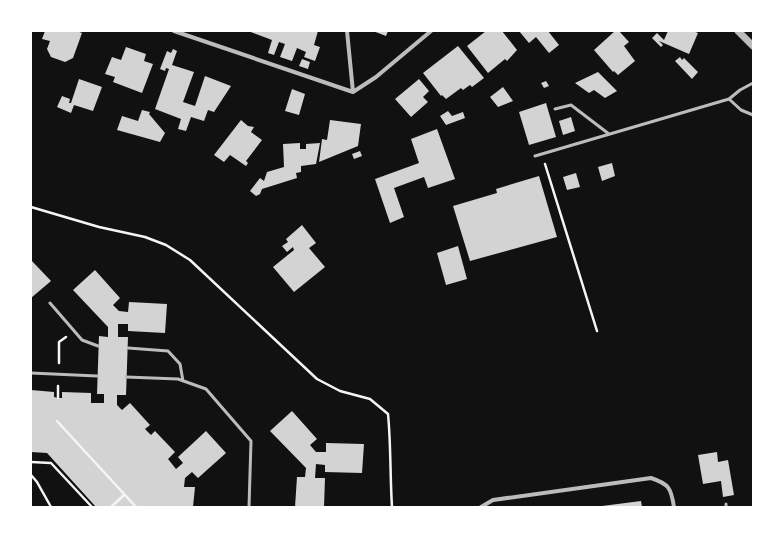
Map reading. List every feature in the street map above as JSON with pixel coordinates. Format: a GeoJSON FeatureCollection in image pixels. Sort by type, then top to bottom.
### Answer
{"type":"FeatureCollection","features":[{"type":"Feature","properties":{"kind":"street"},"geometry":{"type":"LineString","coordinates":[[174,31],[353,92]]}},
{"type":"Feature","properties":{"kind":"street"},"geometry":{"type":"LineString","coordinates":[[347,31],[353,92]]}},
{"type":"Feature","properties":{"kind":"street"},"geometry":{"type":"LineString","coordinates":[[353,92],[376,77],[431,31]]}},
{"type":"Feature","properties":{"kind":"street"},"geometry":{"type":"LineString","coordinates":[[738,31],[753,46]]}},
{"type":"Feature","properties":{"kind":"street"},"geometry":{"type":"LineString","coordinates":[[481,507],[493,500],[651,478],[665,483],[672,493],[674,507]]}},
{"type":"Feature","properties":{"kind":"lane"},"geometry":{"type":"LineString","coordinates":[[535,156],[729,99],[740,90],[753,83]]}},
{"type":"Feature","properties":{"kind":"lane"},"geometry":{"type":"LineString","coordinates":[[729,99],[741,110],[753,115]]}},
{"type":"Feature","properties":{"kind":"lane"},"geometry":{"type":"LineString","coordinates":[[555,109],[571,105],[609,134]]}},
{"type":"Feature","properties":{"kind":"lane"},"geometry":{"type":"LineString","coordinates":[[50,303],[82,340],[98,346]]}},
{"type":"Feature","properties":{"kind":"lane"},"geometry":{"type":"LineString","coordinates":[[128,348],[168,351],[180,364],[183,381]]}},
{"type":"Feature","properties":{"kind":"lane"},"geometry":{"type":"LineString","coordinates":[[31,373],[97,376]]}},
{"type":"Feature","properties":{"kind":"lane"},"geometry":{"type":"LineString","coordinates":[[126,377],[178,379],[206,390],[251,441],[249,507]]}},
{"type":"Feature","properties":{"kind":"path"},"geometry":{"type":"LineString","coordinates":[[542,154],[597,331]]}},
{"type":"Feature","properties":{"kind":"path"},"geometry":{"type":"LineString","coordinates":[[31,207],[99,227],[145,237],[166,245],[190,260],[317,379],[340,390],[370,399],[388,414],[392,507]]}},
{"type":"Feature","properties":{"kind":"path"},"geometry":{"type":"LineString","coordinates":[[59,342],[59,360]]}},
{"type":"Feature","properties":{"kind":"path"},"geometry":{"type":"LineString","coordinates":[[57,421],[136,507]]}},
{"type":"Feature","properties":{"kind":"path"},"geometry":{"type":"LineString","coordinates":[[31,462],[51,463],[92,507]]}},
{"type":"Feature","properties":{"kind":"path"},"geometry":{"type":"LineString","coordinates":[[31,475],[37,482],[51,507]]}},
{"type":"Feature","properties":{"kind":"path"},"geometry":{"type":"LineString","coordinates":[[111,507],[124,495]]}},
{"type":"Feature","properties":{"kind":"building"},"geometry":{"type":"Polygon","coordinates":[[[45,31],[77,31],[82,33],[73,58],[65,62],[51,57],[47,49],[50,41],[42,39],[45,31]]]}},
{"type":"Feature","properties":{"kind":"building"},"geometry":{"type":"Polygon","coordinates":[[[248,31],[318,31],[314,45],[320,47],[315,61],[304,57],[306,52],[297,48],[292,61],[280,57],[285,44],[279,42],[274,55],[268,53],[272,40],[248,31]]]}},
{"type":"Feature","properties":{"kind":"building"},"geometry":{"type":"Polygon","coordinates":[[[373,31],[388,31],[386,36],[373,31]]]}},
{"type":"Feature","properties":{"kind":"building"},"geometry":{"type":"Polygon","coordinates":[[[486,31],[502,31],[517,50],[507,61],[505,59],[488,73],[467,46],[486,31]]]}},
{"type":"Feature","properties":{"kind":"building"},"geometry":{"type":"Polygon","coordinates":[[[519,31],[548,31],[559,45],[549,53],[536,37],[529,43],[519,31]]]}},
{"type":"Feature","properties":{"kind":"building"},"geometry":{"type":"Polygon","coordinates":[[[615,31],[619,31],[629,42],[624,46],[635,61],[618,75],[614,71],[613,72],[594,50],[615,31]]]}},
{"type":"Feature","properties":{"kind":"building"},"geometry":{"type":"Polygon","coordinates":[[[668,31],[693,31],[698,33],[689,54],[659,41],[663,45],[661,47],[652,38],[657,33],[664,40],[668,31]]]}},
{"type":"Feature","properties":{"kind":"building"},"geometry":{"type":"Polygon","coordinates":[[[458,46],[484,78],[472,87],[470,85],[463,90],[461,88],[446,99],[442,95],[441,96],[423,73],[458,46]]]}},
{"type":"Feature","properties":{"kind":"building"},"geometry":{"type":"Polygon","coordinates":[[[126,47],[146,54],[144,61],[153,64],[142,93],[113,82],[115,77],[105,74],[112,57],[121,60],[126,47]]]}},
{"type":"Feature","properties":{"kind":"building"},"geometry":{"type":"Polygon","coordinates":[[[173,49],[177,51],[172,65],[194,72],[183,102],[195,106],[205,76],[231,86],[214,112],[208,110],[204,121],[191,117],[186,131],[178,129],[181,119],[155,109],[169,69],[166,68],[165,71],[160,69],[167,51],[171,53],[173,49]]]}},
{"type":"Feature","properties":{"kind":"building"},"geometry":{"type":"Polygon","coordinates":[[[680,57],[682,60],[684,58],[698,72],[692,79],[675,61],[680,57]]]}},
{"type":"Feature","properties":{"kind":"building"},"geometry":{"type":"Polygon","coordinates":[[[302,59],[310,62],[308,69],[299,66],[302,59]]]}},
{"type":"Feature","properties":{"kind":"building"},"geometry":{"type":"Polygon","coordinates":[[[598,72],[617,91],[605,98],[594,90],[589,93],[575,83],[598,72]]]}},
{"type":"Feature","properties":{"kind":"building"},"geometry":{"type":"Polygon","coordinates":[[[79,79],[102,87],[93,111],[74,105],[71,113],[57,107],[62,96],[70,99],[69,103],[71,103],[79,79]]]}},
{"type":"Feature","properties":{"kind":"building"},"geometry":{"type":"Polygon","coordinates":[[[419,79],[429,91],[423,97],[428,102],[411,117],[395,99],[419,79]]]}},
{"type":"Feature","properties":{"kind":"building"},"geometry":{"type":"Polygon","coordinates":[[[546,81],[549,86],[544,88],[541,83],[546,81]]]}},
{"type":"Feature","properties":{"kind":"building"},"geometry":{"type":"Polygon","coordinates":[[[503,87],[513,101],[498,107],[490,97],[503,87]]]}},
{"type":"Feature","properties":{"kind":"building"},"geometry":{"type":"Polygon","coordinates":[[[292,89],[305,94],[299,115],[285,111],[292,89]]]}},
{"type":"Feature","properties":{"kind":"building"},"geometry":{"type":"Polygon","coordinates":[[[546,103],[556,137],[529,145],[519,112],[546,103]]]}},
{"type":"Feature","properties":{"kind":"building"},"geometry":{"type":"Polygon","coordinates":[[[142,110],[150,112],[149,114],[165,133],[160,142],[117,130],[122,116],[138,121],[142,110]]]}},
{"type":"Feature","properties":{"kind":"building"},"geometry":{"type":"Polygon","coordinates":[[[448,111],[452,116],[463,112],[465,118],[446,125],[440,116],[448,111]]]}},
{"type":"Feature","properties":{"kind":"building"},"geometry":{"type":"Polygon","coordinates":[[[571,117],[575,131],[563,135],[559,121],[571,117]]]}},
{"type":"Feature","properties":{"kind":"building"},"geometry":{"type":"Polygon","coordinates":[[[241,120],[248,126],[254,127],[251,132],[262,140],[246,161],[248,163],[246,166],[230,155],[224,162],[214,155],[241,120]]]}},
{"type":"Feature","properties":{"kind":"building"},"geometry":{"type":"Polygon","coordinates":[[[330,120],[361,124],[358,146],[319,162],[322,139],[327,140],[330,120]]]}},
{"type":"Feature","properties":{"kind":"building"},"geometry":{"type":"Polygon","coordinates":[[[437,129],[455,179],[428,188],[424,177],[394,188],[404,217],[390,223],[375,179],[419,163],[411,139],[437,129]]]}},
{"type":"Feature","properties":{"kind":"building"},"geometry":{"type":"Polygon","coordinates":[[[300,143],[300,149],[306,149],[306,144],[320,143],[316,164],[301,166],[301,172],[296,173],[297,178],[262,189],[260,194],[256,196],[250,191],[260,178],[264,181],[267,172],[284,167],[283,144],[300,143]]]}},
{"type":"Feature","properties":{"kind":"building"},"geometry":{"type":"Polygon","coordinates":[[[360,151],[362,156],[354,159],[352,154],[360,151]]]}},
{"type":"Feature","properties":{"kind":"building"},"geometry":{"type":"Polygon","coordinates":[[[612,163],[615,176],[602,181],[598,167],[612,163]]]}},
{"type":"Feature","properties":{"kind":"building"},"geometry":{"type":"Polygon","coordinates":[[[576,173],[580,187],[567,190],[563,177],[576,173]]]}},
{"type":"Feature","properties":{"kind":"building"},"geometry":{"type":"Polygon","coordinates":[[[539,176],[557,237],[470,261],[453,206],[497,193],[496,189],[539,176]]]}},
{"type":"Feature","properties":{"kind":"building"},"geometry":{"type":"Polygon","coordinates":[[[302,225],[316,243],[309,248],[325,267],[294,292],[273,267],[294,250],[293,247],[287,252],[282,246],[288,242],[286,239],[302,225]]]}},
{"type":"Feature","properties":{"kind":"building"},"geometry":{"type":"Polygon","coordinates":[[[458,246],[467,279],[446,285],[437,253],[458,246]]]}},
{"type":"Feature","properties":{"kind":"building"},"geometry":{"type":"Polygon","coordinates":[[[31,260],[51,281],[31,298],[31,260]]]}},
{"type":"Feature","properties":{"kind":"building"},"geometry":{"type":"Polygon","coordinates":[[[95,270],[120,298],[113,305],[119,311],[128,312],[129,302],[167,304],[165,333],[128,331],[128,324],[118,324],[118,337],[128,337],[126,395],[117,395],[117,405],[122,410],[130,403],[150,425],[145,429],[151,435],[155,431],[175,452],[168,459],[176,469],[183,463],[178,457],[206,431],[226,453],[198,478],[192,472],[185,478],[184,487],[195,487],[193,507],[96,507],[47,453],[31,452],[31,390],[54,392],[54,397],[58,398],[62,398],[62,392],[91,393],[91,403],[104,403],[104,394],[97,394],[99,336],[108,337],[108,327],[73,290],[95,270]]]}},
{"type":"Feature","properties":{"kind":"building"},"geometry":{"type":"Polygon","coordinates":[[[292,411],[317,439],[310,445],[316,452],[326,452],[326,443],[364,444],[362,473],[325,472],[325,465],[316,464],[315,478],[325,478],[324,507],[295,507],[297,477],[305,477],[306,468],[270,431],[292,411]]]}},
{"type":"Feature","properties":{"kind":"building"},"geometry":{"type":"Polygon","coordinates":[[[717,452],[718,462],[728,460],[734,495],[723,497],[721,481],[703,484],[698,455],[717,452]]]}},
{"type":"Feature","properties":{"kind":"building"},"geometry":{"type":"Polygon","coordinates":[[[641,501],[642,507],[602,507],[602,506],[641,501]]]}}]}
